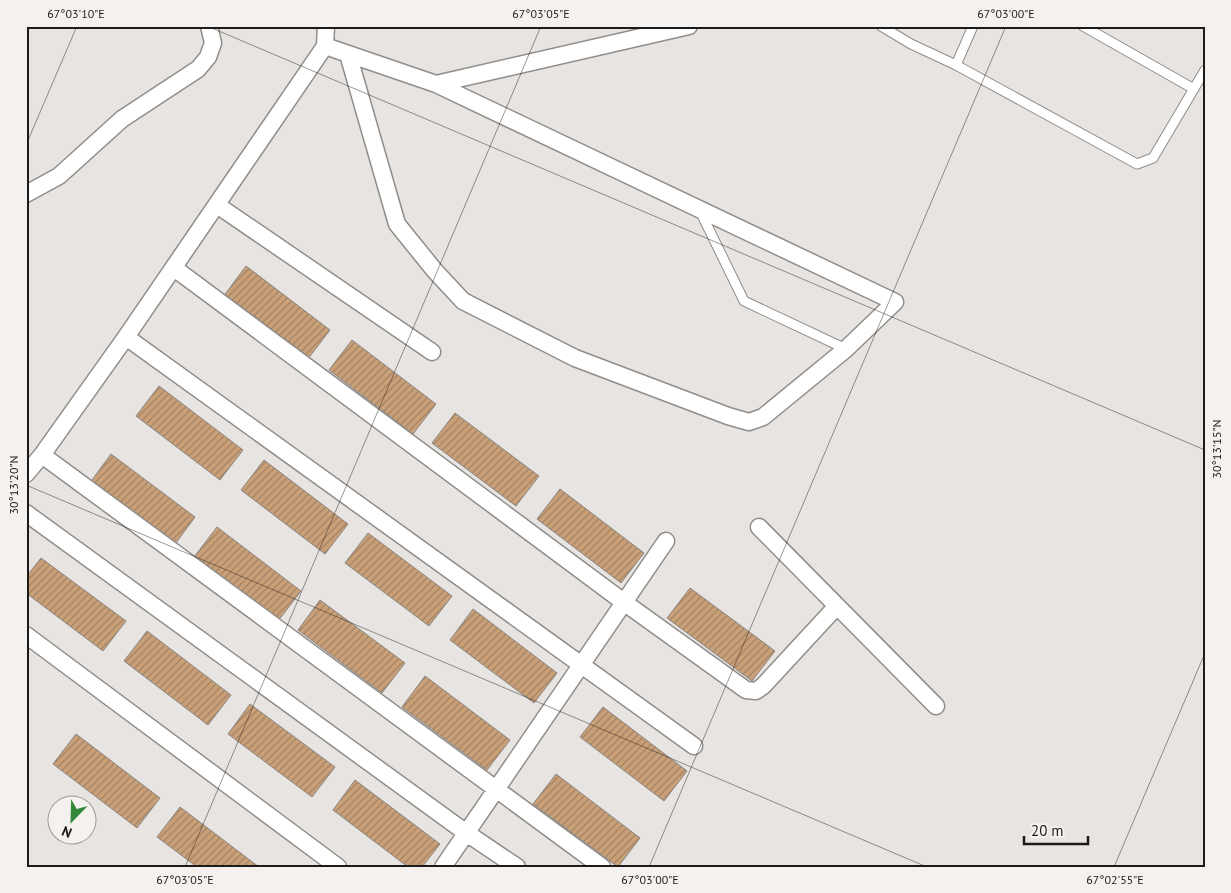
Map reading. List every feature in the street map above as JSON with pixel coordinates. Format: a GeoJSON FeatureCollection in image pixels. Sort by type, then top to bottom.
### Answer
{"type":"FeatureCollection","features":[{"type":"Feature","properties":{"kind":"street"},"geometry":{"type":"LineString","coordinates":[[26,194],[59,176],[122,119],[198,69],[208,58],[214,43],[209,26]]}},
{"type":"Feature","properties":{"kind":"street"},"geometry":{"type":"LineString","coordinates":[[26,474],[42,455],[126,338],[325,46],[326,26]]}},
{"type":"Feature","properties":{"kind":"street"},"geometry":{"type":"LineString","coordinates":[[436,84],[688,26]]}},
{"type":"Feature","properties":{"kind":"street"},"geometry":{"type":"LineString","coordinates":[[325,46],[436,84],[895,302],[846,349],[763,417],[749,422],[728,416],[575,358],[463,301],[435,271],[397,224],[348,54]]}},
{"type":"Feature","properties":{"kind":"street"},"geometry":{"type":"LineString","coordinates":[[217,206],[432,352]]}},
{"type":"Feature","properties":{"kind":"street"},"geometry":{"type":"LineString","coordinates":[[174,268],[625,604],[746,690],[756,691],[836,607]]}},
{"type":"Feature","properties":{"kind":"street"},"geometry":{"type":"LineString","coordinates":[[126,338],[581,667],[694,746]]}},
{"type":"Feature","properties":{"kind":"street"},"geometry":{"type":"LineString","coordinates":[[42,455],[602,867]]}},
{"type":"Feature","properties":{"kind":"street"},"geometry":{"type":"LineString","coordinates":[[26,513],[465,832],[517,867]]}},
{"type":"Feature","properties":{"kind":"street"},"geometry":{"type":"LineString","coordinates":[[759,527],[936,706]]}},
{"type":"Feature","properties":{"kind":"street"},"geometry":{"type":"LineString","coordinates":[[443,867],[465,832],[625,604],[666,541]]}},
{"type":"Feature","properties":{"kind":"street"},"geometry":{"type":"LineString","coordinates":[[26,634],[338,867]]}},
{"type":"Feature","properties":{"kind":"lane"},"geometry":{"type":"LineString","coordinates":[[881,26],[911,44],[956,65],[1137,164],[1153,158],[1205,70]]}},
{"type":"Feature","properties":{"kind":"lane"},"geometry":{"type":"LineString","coordinates":[[956,65],[973,26]]}},
{"type":"Feature","properties":{"kind":"lane"},"geometry":{"type":"LineString","coordinates":[[1083,26],[1194,89]]}},
{"type":"Feature","properties":{"kind":"lane"},"geometry":{"type":"LineString","coordinates":[[700,211],[744,300],[846,349]]}},
{"type":"Feature","properties":{"kind":"building"},"geometry":{"type":"Polygon","coordinates":[[[246,266],[330,330],[307,360],[223,297],[246,266]]]}},
{"type":"Feature","properties":{"kind":"building"},"geometry":{"type":"Polygon","coordinates":[[[352,340],[436,404],[413,434],[329,370],[352,340]]]}},
{"type":"Feature","properties":{"kind":"building"},"geometry":{"type":"Polygon","coordinates":[[[159,386],[243,450],[220,480],[136,416],[159,386]]]}},
{"type":"Feature","properties":{"kind":"building"},"geometry":{"type":"Polygon","coordinates":[[[455,413],[539,476],[516,506],[432,443],[455,413]]]}},
{"type":"Feature","properties":{"kind":"building"},"geometry":{"type":"Polygon","coordinates":[[[111,454],[195,517],[173,547],[89,484],[111,454]]]}},
{"type":"Feature","properties":{"kind":"building"},"geometry":{"type":"Polygon","coordinates":[[[264,460],[348,524],[325,554],[241,490],[264,460]]]}},
{"type":"Feature","properties":{"kind":"building"},"geometry":{"type":"Polygon","coordinates":[[[560,489],[644,553],[621,583],[537,519],[560,489]]]}},
{"type":"Feature","properties":{"kind":"building"},"geometry":{"type":"Polygon","coordinates":[[[217,527],[301,591],[278,621],[194,557],[217,527]]]}},
{"type":"Feature","properties":{"kind":"building"},"geometry":{"type":"Polygon","coordinates":[[[368,533],[452,596],[429,626],[345,563],[368,533]]]}},
{"type":"Feature","properties":{"kind":"building"},"geometry":{"type":"Polygon","coordinates":[[[41,558],[126,621],[103,651],[26,593],[26,577],[41,558]]]}},
{"type":"Feature","properties":{"kind":"building"},"geometry":{"type":"Polygon","coordinates":[[[690,588],[775,651],[752,681],[667,618],[690,588]]]}},
{"type":"Feature","properties":{"kind":"building"},"geometry":{"type":"Polygon","coordinates":[[[320,600],[405,663],[382,693],[298,630],[320,600]]]}},
{"type":"Feature","properties":{"kind":"building"},"geometry":{"type":"Polygon","coordinates":[[[473,609],[557,673],[534,703],[450,640],[473,609]]]}},
{"type":"Feature","properties":{"kind":"building"},"geometry":{"type":"Polygon","coordinates":[[[147,631],[231,695],[208,725],[124,661],[147,631]]]}},
{"type":"Feature","properties":{"kind":"building"},"geometry":{"type":"Polygon","coordinates":[[[425,676],[510,740],[487,770],[402,707],[425,676]]]}},
{"type":"Feature","properties":{"kind":"building"},"geometry":{"type":"Polygon","coordinates":[[[250,704],[335,767],[312,797],[228,734],[250,704]]]}},
{"type":"Feature","properties":{"kind":"building"},"geometry":{"type":"Polygon","coordinates":[[[603,707],[687,771],[664,801],[580,737],[603,707]]]}},
{"type":"Feature","properties":{"kind":"building"},"geometry":{"type":"Polygon","coordinates":[[[76,734],[160,798],[137,828],[98,798],[98,796],[95,796],[53,764],[76,734]]]}},
{"type":"Feature","properties":{"kind":"building"},"geometry":{"type":"Polygon","coordinates":[[[556,774],[640,838],[618,867],[533,804],[556,774]]]}},
{"type":"Feature","properties":{"kind":"building"},"geometry":{"type":"Polygon","coordinates":[[[355,780],[440,844],[422,867],[408,867],[333,810],[355,780]]]}},
{"type":"Feature","properties":{"kind":"building"},"geometry":{"type":"Polygon","coordinates":[[[180,807],[259,867],[197,867],[157,837],[180,807]]]}}]}
